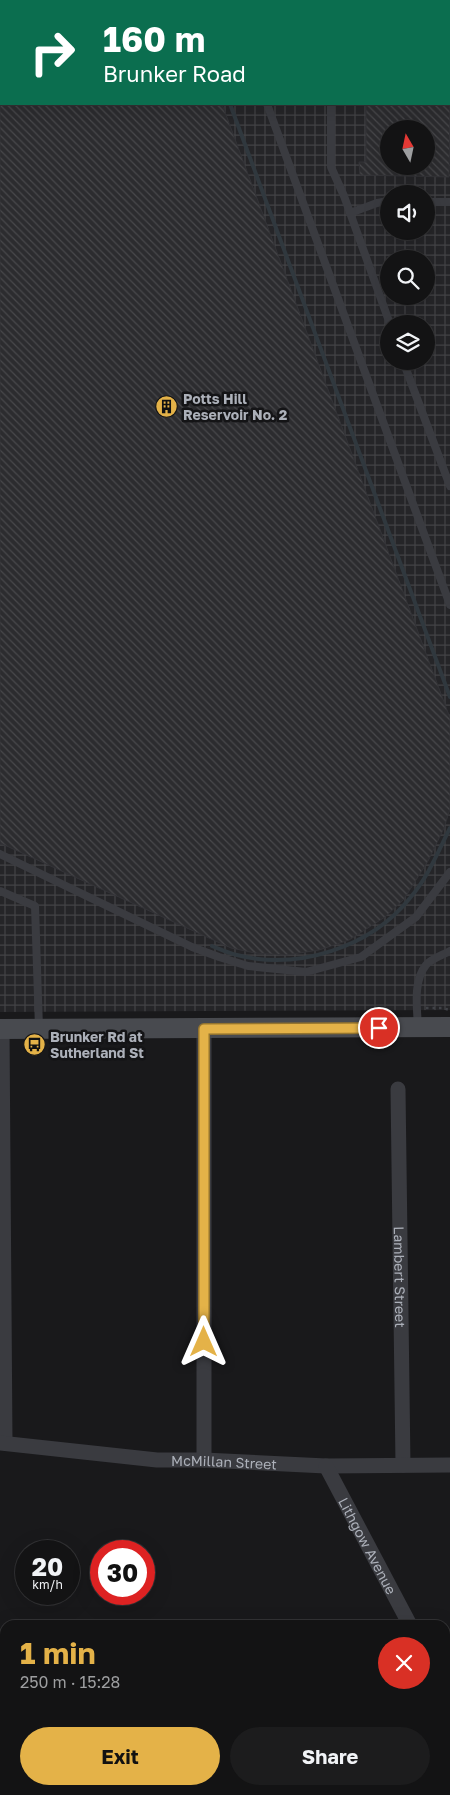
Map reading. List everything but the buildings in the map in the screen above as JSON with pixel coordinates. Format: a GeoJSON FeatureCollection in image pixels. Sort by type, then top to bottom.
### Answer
{"type":"FeatureCollection","features":[{"type":"Feature","properties":{"kind":"main road"},"geometry":{"type":"LineString","coordinates":[[1,1029],[450,1027]]}},
{"type":"Feature","properties":{"kind":"street"},"geometry":{"type":"LineString","coordinates":[[1,1029],[3,1443]]}},
{"type":"Feature","properties":{"kind":"street"},"geometry":{"type":"LineString","coordinates":[[204,1029],[204,1460]]}},
{"type":"Feature","properties":{"kind":"street","name":"Lambert Street"},"geometry":{"type":"LineString","coordinates":[[398,1089],[403,1465]]}},
{"type":"Feature","properties":{"kind":"street","name":"McMillan Street"},"geometry":{"type":"LineString","coordinates":[[3,1443],[156,1460],[204,1460],[326,1466],[450,1465]]}},
{"type":"Feature","properties":{"kind":"street","name":"Lithgow Avenue"},"geometry":{"type":"LineString","coordinates":[[326,1466],[407,1620]]}},
{"type":"Feature","properties":{"kind":"lane"},"geometry":{"type":"LineString","coordinates":[[267,105],[450,605]]}},
{"type":"Feature","properties":{"kind":"lane"},"geometry":{"type":"LineString","coordinates":[[331,105],[331,167],[350,213],[387,315]]}},
{"type":"Feature","properties":{"kind":"lane"},"geometry":{"type":"LineString","coordinates":[[350,213],[380,202]]}},
{"type":"Feature","properties":{"kind":"lane"},"geometry":{"type":"LineString","coordinates":[[435,202],[450,202]]}},
{"type":"Feature","properties":{"kind":"lane"},"geometry":{"type":"LineString","coordinates":[[407,370],[450,486]]}},
{"type":"Feature","properties":{"kind":"lane"},"geometry":{"type":"LineString","coordinates":[[0,854],[192,947],[219,958],[248,966],[306,972],[361,957],[416,917],[450,872]]}},
{"type":"Feature","properties":{"kind":"lane"},"geometry":{"type":"LineString","coordinates":[[0,891],[35,906],[40,1030]]}},
{"type":"Feature","properties":{"kind":"lane"},"geometry":{"type":"LineString","coordinates":[[418,1027],[419,977],[427,964],[450,951]]}},
{"type":"Feature","properties":{"kind":"path"},"geometry":{"type":"LineString","coordinates":[[442,1008],[450,1010]]}},
{"type":"Feature","properties":{"kind":"shaded area","name":"Potts Hill Reservoir No. 2"},"geometry":{"type":"Polygon","coordinates":[[[0,105],[450,105],[450,1010],[0,1012],[0,105]]]}},
{"type":"Feature","properties":{"kind":"waterway"},"geometry":{"type":"LineString","coordinates":[[230,105],[450,697]]}},
{"type":"Feature","properties":{"kind":"waterway"},"geometry":{"type":"LineString","coordinates":[[212,946],[237,955],[260,959],[284,960],[332,951],[354,942],[375,930],[394,915],[410,898],[427,873],[450,828]]}},
{"type":"Feature","properties":{"kind":"place","name":"Potts Hill Reservoir No. 2"},"geometry":{"type":"Point","coordinates":[167,406]}},
{"type":"Feature","properties":{"kind":"place","name":"Brunker Rd at Sutherland St"},"geometry":{"type":"Point","coordinates":[34,1044]}},
{"type":"Feature","properties":{"kind":"route"},"geometry":{"type":"LineString","coordinates":[[204,1342],[204,1029],[379,1028]]}}]}
